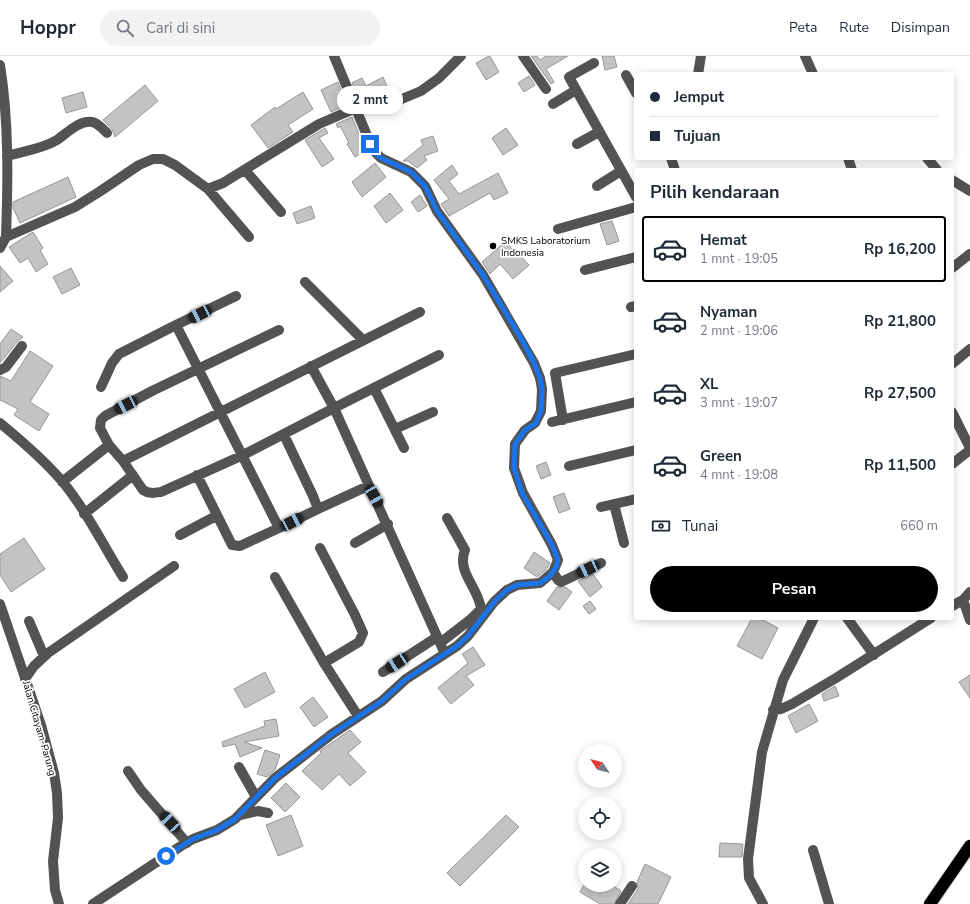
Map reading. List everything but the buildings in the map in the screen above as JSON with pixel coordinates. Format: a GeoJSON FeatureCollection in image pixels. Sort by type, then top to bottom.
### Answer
{"type":"FeatureCollection","features":[{"type":"Feature","properties":{"kind":"highway"},"geometry":{"type":"LineString","coordinates":[[930,904],[970,846]]}},
{"type":"Feature","properties":{"kind":"street"},"geometry":{"type":"LineString","coordinates":[[93,904],[187,843],[217,830],[240,815],[275,778],[358,716],[382,701],[406,679],[445,654],[468,636],[494,602],[507,590],[517,585],[540,583],[553,572],[558,560],[522,493],[514,468],[515,444],[525,430],[536,423],[541,411],[542,389],[540,378],[534,363],[483,275],[437,211],[425,186],[411,172],[381,158],[375,153],[334,56]]}},
{"type":"Feature","properties":{"kind":"street"},"geometry":{"type":"LineString","coordinates":[[208,190],[245,170],[319,124],[356,108],[397,101],[420,91],[439,78],[461,56]]}},
{"type":"Feature","properties":{"kind":"street"},"geometry":{"type":"LineString","coordinates":[[523,56],[546,89]]}},
{"type":"Feature","properties":{"kind":"street"},"geometry":{"type":"LineString","coordinates":[[698,72],[701,56]]}},
{"type":"Feature","properties":{"kind":"street"},"geometry":{"type":"LineString","coordinates":[[804,56],[812,72]]}},
{"type":"Feature","properties":{"kind":"street"},"geometry":{"type":"LineString","coordinates":[[594,63],[569,76],[634,193]]}},
{"type":"Feature","properties":{"kind":"street"},"geometry":{"type":"LineString","coordinates":[[0,65],[5,93],[7,156],[6,237],[0,248]]}},
{"type":"Feature","properties":{"kind":"street"},"geometry":{"type":"LineString","coordinates":[[626,75],[634,89]]}},
{"type":"Feature","properties":{"kind":"street"},"geometry":{"type":"LineString","coordinates":[[553,104],[576,90]]}},
{"type":"Feature","properties":{"kind":"street"},"geometry":{"type":"LineString","coordinates":[[7,156],[50,143],[77,125],[84,123],[92,122],[97,124],[107,133]]}},
{"type":"Feature","properties":{"kind":"street"},"geometry":{"type":"LineString","coordinates":[[577,144],[600,132]]}},
{"type":"Feature","properties":{"kind":"street"},"geometry":{"type":"LineString","coordinates":[[6,237],[74,207],[99,192],[139,164],[153,159],[162,159],[175,165],[208,190],[249,237]]}},
{"type":"Feature","properties":{"kind":"street"},"geometry":{"type":"LineString","coordinates":[[929,160],[935,168]]}},
{"type":"Feature","properties":{"kind":"street"},"geometry":{"type":"LineString","coordinates":[[245,170],[281,212]]}},
{"type":"Feature","properties":{"kind":"street"},"geometry":{"type":"LineString","coordinates":[[597,186],[622,171]]}},
{"type":"Feature","properties":{"kind":"street"},"geometry":{"type":"LineString","coordinates":[[954,181],[970,191]]}},
{"type":"Feature","properties":{"kind":"street"},"geometry":{"type":"LineString","coordinates":[[558,229],[634,208]]}},
{"type":"Feature","properties":{"kind":"street"},"geometry":{"type":"LineString","coordinates":[[954,266],[970,254]]}},
{"type":"Feature","properties":{"kind":"street"},"geometry":{"type":"LineString","coordinates":[[585,270],[634,258]]}},
{"type":"Feature","properties":{"kind":"street"},"geometry":{"type":"LineString","coordinates":[[304,282],[363,340]]}},
{"type":"Feature","properties":{"kind":"street"},"geometry":{"type":"LineString","coordinates":[[101,387],[112,363],[119,354],[236,296]]}},
{"type":"Feature","properties":{"kind":"street"},"geometry":{"type":"LineString","coordinates":[[123,461],[420,312]]}},
{"type":"Feature","properties":{"kind":"street"},"geometry":{"type":"LineString","coordinates":[[176,325],[241,456],[279,528]]}},
{"type":"Feature","properties":{"kind":"street"},"geometry":{"type":"LineString","coordinates":[[279,330],[112,412],[100,420],[100,428],[109,446],[123,461],[143,490],[147,493],[153,493],[241,456],[439,355]]}},
{"type":"Feature","properties":{"kind":"street"},"geometry":{"type":"LineString","coordinates":[[0,370],[6,367],[22,346]]}},
{"type":"Feature","properties":{"kind":"street"},"geometry":{"type":"LineString","coordinates":[[954,362],[970,348]]}},
{"type":"Feature","properties":{"kind":"street"},"geometry":{"type":"LineString","coordinates":[[563,420],[555,373],[634,354]]}},
{"type":"Feature","properties":{"kind":"street"},"geometry":{"type":"LineString","coordinates":[[311,366],[334,408],[368,486],[388,524],[445,654]]}},
{"type":"Feature","properties":{"kind":"street"},"geometry":{"type":"LineString","coordinates":[[374,388],[404,448]]}},
{"type":"Feature","properties":{"kind":"street"},"geometry":{"type":"LineString","coordinates":[[552,422],[634,402]]}},
{"type":"Feature","properties":{"kind":"street"},"geometry":{"type":"LineString","coordinates":[[395,429],[433,412]]}},
{"type":"Feature","properties":{"kind":"street"},"geometry":{"type":"LineString","coordinates":[[954,416],[970,446],[954,462]]}},
{"type":"Feature","properties":{"kind":"street"},"geometry":{"type":"LineString","coordinates":[[0,423],[31,450],[62,482],[84,514],[122,577]]}},
{"type":"Feature","properties":{"kind":"street"},"geometry":{"type":"LineString","coordinates":[[284,435],[318,508]]}},
{"type":"Feature","properties":{"kind":"street"},"geometry":{"type":"LineString","coordinates":[[62,482],[109,446]]}},
{"type":"Feature","properties":{"kind":"street"},"geometry":{"type":"LineString","coordinates":[[569,466],[634,450]]}},
{"type":"Feature","properties":{"kind":"street"},"geometry":{"type":"LineString","coordinates":[[84,514],[133,475]]}},
{"type":"Feature","properties":{"kind":"street"},"geometry":{"type":"LineString","coordinates":[[197,475],[216,516],[232,545],[240,546],[318,508],[368,486]]}},
{"type":"Feature","properties":{"kind":"street"},"geometry":{"type":"LineString","coordinates":[[601,507],[634,499]]}},
{"type":"Feature","properties":{"kind":"street"},"geometry":{"type":"LineString","coordinates":[[614,504],[624,543]]}},
{"type":"Feature","properties":{"kind":"street"},"geometry":{"type":"LineString","coordinates":[[180,535],[216,516]]}},
{"type":"Feature","properties":{"kind":"street"},"geometry":{"type":"LineString","coordinates":[[383,672],[471,619],[481,609],[480,601],[462,565],[462,557],[465,550],[447,518]]}},
{"type":"Feature","properties":{"kind":"street"},"geometry":{"type":"LineString","coordinates":[[355,543],[388,524]]}},
{"type":"Feature","properties":{"kind":"street"},"geometry":{"type":"LineString","coordinates":[[320,548],[355,615],[362,633],[358,642],[324,663]]}},
{"type":"Feature","properties":{"kind":"street"},"geometry":{"type":"LineString","coordinates":[[553,572],[561,582],[602,563]]}},
{"type":"Feature","properties":{"kind":"street"},"geometry":{"type":"LineString","coordinates":[[25,679],[34,666],[44,656],[174,566]]}},
{"type":"Feature","properties":{"kind":"street"},"geometry":{"type":"LineString","coordinates":[[275,577],[324,663],[358,716]]}},
{"type":"Feature","properties":{"kind":"street"},"geometry":{"type":"LineString","coordinates":[[954,605],[963,600],[970,592]]}},
{"type":"Feature","properties":{"kind":"street"},"geometry":{"type":"LineString","coordinates":[[963,600],[970,620]]}},
{"type":"Feature","properties":{"kind":"street","name":"Jalan Citayam-Parung"},"geometry":{"type":"LineString","coordinates":[[0,604],[41,725],[56,786],[58,818],[53,860],[55,890],[59,904]]}},
{"type":"Feature","properties":{"kind":"street"},"geometry":{"type":"LineString","coordinates":[[764,904],[749,878],[748,859],[762,752],[783,680],[813,620]]}},
{"type":"Feature","properties":{"kind":"street"},"geometry":{"type":"LineString","coordinates":[[848,620],[874,655]]}},
{"type":"Feature","properties":{"kind":"street"},"geometry":{"type":"LineString","coordinates":[[773,710],[781,709],[792,704],[874,655],[928,620]]}},
{"type":"Feature","properties":{"kind":"street"},"geometry":{"type":"LineString","coordinates":[[29,621],[44,656]]}},
{"type":"Feature","properties":{"kind":"street"},"geometry":{"type":"LineString","coordinates":[[239,767],[256,797]]}},
{"type":"Feature","properties":{"kind":"street"},"geometry":{"type":"LineString","coordinates":[[128,771],[141,790],[187,843]]}},
{"type":"Feature","properties":{"kind":"street"},"geometry":{"type":"LineString","coordinates":[[240,815],[258,811],[268,813]]}},
{"type":"Feature","properties":{"kind":"street"},"geometry":{"type":"LineString","coordinates":[[813,850],[829,904]]}},
{"type":"Feature","properties":{"kind":"street"},"geometry":{"type":"LineString","coordinates":[[620,904],[632,886]]}},
{"type":"Feature","properties":{"kind":"place","name":"SMKS Laboratorium Indonesia"},"geometry":{"type":"Point","coordinates":[493,246]}},
{"type":"Feature","properties":{"kind":"route"},"geometry":{"type":"LineString","coordinates":[[166,856],[193,839],[208,832],[217,830],[235,819],[275,778],[332,734],[382,701],[406,679],[457,646],[468,636],[494,602],[507,590],[517,585],[540,583],[550,576],[556,567],[558,560],[552,545],[522,493],[514,468],[515,444],[525,430],[536,423],[541,411],[542,389],[540,378],[531,356],[483,275],[437,211],[425,186],[418,177],[411,172],[381,158],[374,152],[370,144]]}}]}
